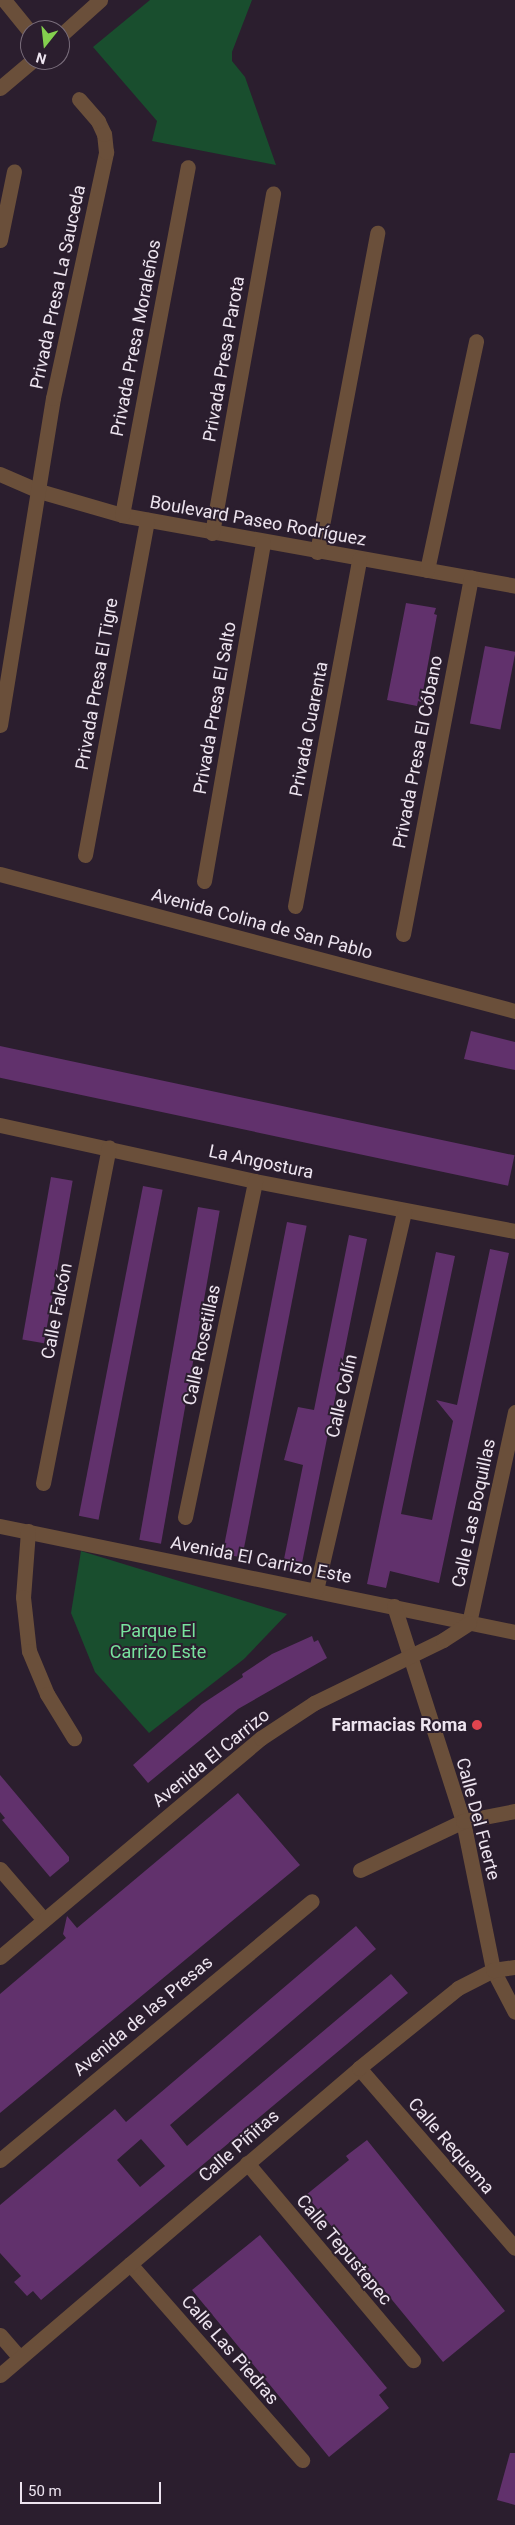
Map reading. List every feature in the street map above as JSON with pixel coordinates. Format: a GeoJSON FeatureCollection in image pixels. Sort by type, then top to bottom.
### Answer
{"type":"FeatureCollection","features":[{"type":"Feature","properties":{"kind":"street"},"geometry":{"type":"LineString","coordinates":[[4,0],[20,20]]}},
{"type":"Feature","properties":{"kind":"street"},"geometry":{"type":"LineString","coordinates":[[70,27],[100,0]]}},
{"type":"Feature","properties":{"kind":"street"},"geometry":{"type":"LineString","coordinates":[[0,88],[21,70]]}},
{"type":"Feature","properties":{"kind":"street","name":"Privada Presa La Sauceda"},"geometry":{"type":"LineString","coordinates":[[0,725],[53,398],[106,152],[104,134],[98,121],[79,99]]}},
{"type":"Feature","properties":{"kind":"street","name":"Privada Presa Moraleños"},"geometry":{"type":"LineString","coordinates":[[122,515],[188,167]]}},
{"type":"Feature","properties":{"kind":"street"},"geometry":{"type":"LineString","coordinates":[[0,240],[14,171]]}},
{"type":"Feature","properties":{"kind":"street","name":"Privada Presa Parota"},"geometry":{"type":"LineString","coordinates":[[212,532],[273,193]]}},
{"type":"Feature","properties":{"kind":"street"},"geometry":{"type":"LineString","coordinates":[[317,552],[377,232]]}},
{"type":"Feature","properties":{"kind":"street"},"geometry":{"type":"LineString","coordinates":[[427,570],[476,342]]}},
{"type":"Feature","properties":{"kind":"street","name":"Boulevard Paseo Rodríguez"},"geometry":{"type":"LineString","coordinates":[[0,474],[39,491],[122,515],[317,552],[515,586]]}},
{"type":"Feature","properties":{"kind":"street","name":"Privada Presa El Tigre"},"geometry":{"type":"LineString","coordinates":[[84,856],[147,520]]}},
{"type":"Feature","properties":{"kind":"street","name":"Privada Presa El Salto"},"geometry":{"type":"LineString","coordinates":[[204,881],[263,542]]}},
{"type":"Feature","properties":{"kind":"street","name":"Privada Cuarenta"},"geometry":{"type":"LineString","coordinates":[[295,906],[359,558]]}},
{"type":"Feature","properties":{"kind":"street","name":"Privada Presa El Cóbano"},"geometry":{"type":"LineString","coordinates":[[402,934],[470,577]]}},
{"type":"Feature","properties":{"kind":"street","name":"Avenida Colina de San Pablo"},"geometry":{"type":"LineString","coordinates":[[0,874],[515,1011]]}},
{"type":"Feature","properties":{"kind":"street","name":"La Angostura"},"geometry":{"type":"LineString","coordinates":[[0,1125],[109,1147],[256,1181],[515,1231]]}},
{"type":"Feature","properties":{"kind":"street","name":"Calle Falcón"},"geometry":{"type":"LineString","coordinates":[[43,1483],[109,1147]]}},
{"type":"Feature","properties":{"kind":"street","name":"Calle Rosetillas"},"geometry":{"type":"LineString","coordinates":[[185,1517],[256,1181]]}},
{"type":"Feature","properties":{"kind":"street","name":"Calle Colín"},"geometry":{"type":"LineString","coordinates":[[316,1590],[404,1211]]}},
{"type":"Feature","properties":{"kind":"street","name":"Calle Las Boquillas"},"geometry":{"type":"LineString","coordinates":[[469,1623],[515,1412]]}},
{"type":"Feature","properties":{"kind":"street","name":"Avenida El Carrizo Este"},"geometry":{"type":"LineString","coordinates":[[0,1526],[515,1632]]}},
{"type":"Feature","properties":{"kind":"street"},"geometry":{"type":"LineString","coordinates":[[28,1531],[23,1597],[29,1651],[47,1694],[74,1738]]}},
{"type":"Feature","properties":{"kind":"street","name":"Calle Del Fuerte"},"geometry":{"type":"LineString","coordinates":[[394,1606],[463,1821],[494,1970],[515,2012]]}},
{"type":"Feature","properties":{"kind":"street","name":"Avenida El Carrizo"},"geometry":{"type":"LineString","coordinates":[[0,1957],[261,1738],[314,1704],[469,1623]]}},
{"type":"Feature","properties":{"kind":"street"},"geometry":{"type":"LineString","coordinates":[[360,1870],[463,1821],[515,1811]]}},
{"type":"Feature","properties":{"kind":"street"},"geometry":{"type":"LineString","coordinates":[[0,1869],[44,1920]]}},
{"type":"Feature","properties":{"kind":"street","name":"Avenida de las Presas"},"geometry":{"type":"LineString","coordinates":[[0,2160],[312,1901]]}},
{"type":"Feature","properties":{"kind":"street","name":"Calle Piñitas"},"geometry":{"type":"LineString","coordinates":[[0,2374],[18,2356],[130,2264],[359,2068],[458,1988],[494,1970],[515,1967]]}},
{"type":"Feature","properties":{"kind":"street","name":"Calle Requema"},"geometry":{"type":"LineString","coordinates":[[359,2068],[515,2248]]}},
{"type":"Feature","properties":{"kind":"street","name":"Calle Tepustepec"},"geometry":{"type":"LineString","coordinates":[[247,2163],[413,2360]]}},
{"type":"Feature","properties":{"kind":"street","name":"Calle Las Piedras"},"geometry":{"type":"LineString","coordinates":[[130,2264],[302,2460]]}},
{"type":"Feature","properties":{"kind":"street"},"geometry":{"type":"LineString","coordinates":[[0,2335],[18,2356]]}},
{"type":"Feature","properties":{"kind":"green space"},"geometry":{"type":"Polygon","coordinates":[[[150,0],[252,0],[232,52],[232,61],[245,77],[276,165],[152,141],[157,121],[93,47],[150,0]]]}},
{"type":"Feature","properties":{"kind":"green space","name":"Parque El Carrizo Este"},"geometry":{"type":"Polygon","coordinates":[[[81,1551],[287,1614],[244,1659],[149,1733],[95,1672],[71,1613],[81,1551]]]}},
{"type":"Feature","properties":{"kind":"building"},"geometry":{"type":"Polygon","coordinates":[[[406,603],[436,608],[434,614],[437,615],[421,702],[418,701],[417,706],[387,700],[406,603]]]}},
{"type":"Feature","properties":{"kind":"building"},"geometry":{"type":"Polygon","coordinates":[[[485,646],[515,652],[500,729],[470,724],[485,646]]]}},
{"type":"Feature","properties":{"kind":"building"},"geometry":{"type":"Polygon","coordinates":[[[471,1031],[515,1042],[515,1070],[464,1059],[471,1031]]]}},
{"type":"Feature","properties":{"kind":"building"},"geometry":{"type":"Polygon","coordinates":[[[0,1046],[515,1155],[508,1186],[0,1078],[0,1046]]]}},
{"type":"Feature","properties":{"kind":"building"},"geometry":{"type":"Polygon","coordinates":[[[51,1177],[73,1181],[44,1343],[22,1339],[51,1177]]]}},
{"type":"Feature","properties":{"kind":"building"},"geometry":{"type":"Polygon","coordinates":[[[143,1186],[163,1190],[99,1520],[79,1516],[143,1186]]]}},
{"type":"Feature","properties":{"kind":"building"},"geometry":{"type":"Polygon","coordinates":[[[198,1207],[220,1211],[161,1544],[139,1540],[198,1207]]]}},
{"type":"Feature","properties":{"kind":"building"},"geometry":{"type":"Polygon","coordinates":[[[287,1222],[307,1226],[242,1558],[223,1554],[287,1222]]]}},
{"type":"Feature","properties":{"kind":"building"},"geometry":{"type":"Polygon","coordinates":[[[349,1235],[367,1239],[300,1573],[282,1569],[303,1465],[284,1460],[298,1407],[314,1410],[349,1235]]]}},
{"type":"Feature","properties":{"kind":"building"},"geometry":{"type":"Polygon","coordinates":[[[490,1249],[509,1253],[439,1583],[390,1571],[386,1588],[367,1584],[436,1252],[455,1256],[401,1514],[432,1520],[453,1421],[436,1400],[457,1405],[490,1249]]]}},
{"type":"Feature","properties":{"kind":"building"},"geometry":{"type":"Polygon","coordinates":[[[312,1636],[314,1642],[318,1640],[327,1658],[238,1709],[148,1783],[133,1765],[202,1704],[243,1677],[242,1674],[272,1654],[312,1636]]]}},
{"type":"Feature","properties":{"kind":"building"},"geometry":{"type":"Polygon","coordinates":[[[0,1775],[69,1857],[69,1861],[50,1877],[2,1820],[5,1818],[0,1812],[0,1775]]]}},
{"type":"Feature","properties":{"kind":"building"},"geometry":{"type":"Polygon","coordinates":[[[238,1793],[300,1865],[0,2113],[0,1994],[66,1938],[63,1934],[67,1916],[77,1928],[238,1793]]]}},
{"type":"Feature","properties":{"kind":"building"},"geometry":{"type":"Polygon","coordinates":[[[356,1926],[376,1949],[170,2125],[187,2146],[391,1974],[408,1993],[41,2300],[33,2291],[27,2296],[14,2282],[21,2276],[0,2253],[0,2205],[115,2109],[126,2122],[356,1926]],[[141,2139],[117,2160],[140,2187],[165,2166],[141,2139]]]}},
{"type":"Feature","properties":{"kind":"building"},"geometry":{"type":"Polygon","coordinates":[[[367,2140],[505,2311],[443,2362],[306,2195],[349,2160],[346,2156],[367,2140]]]}},
{"type":"Feature","properties":{"kind":"building"},"geometry":{"type":"Polygon","coordinates":[[[260,2235],[387,2388],[379,2395],[389,2408],[329,2457],[192,2290],[260,2235]]]}},
{"type":"Feature","properties":{"kind":"building"},"geometry":{"type":"Polygon","coordinates":[[[510,2453],[515,2453],[515,2505],[497,2500],[510,2453]]]}},
{"type":"Feature","properties":{"kind":"place","name":"Farmacias Roma"},"geometry":{"type":"Point","coordinates":[477,1725]}}]}
